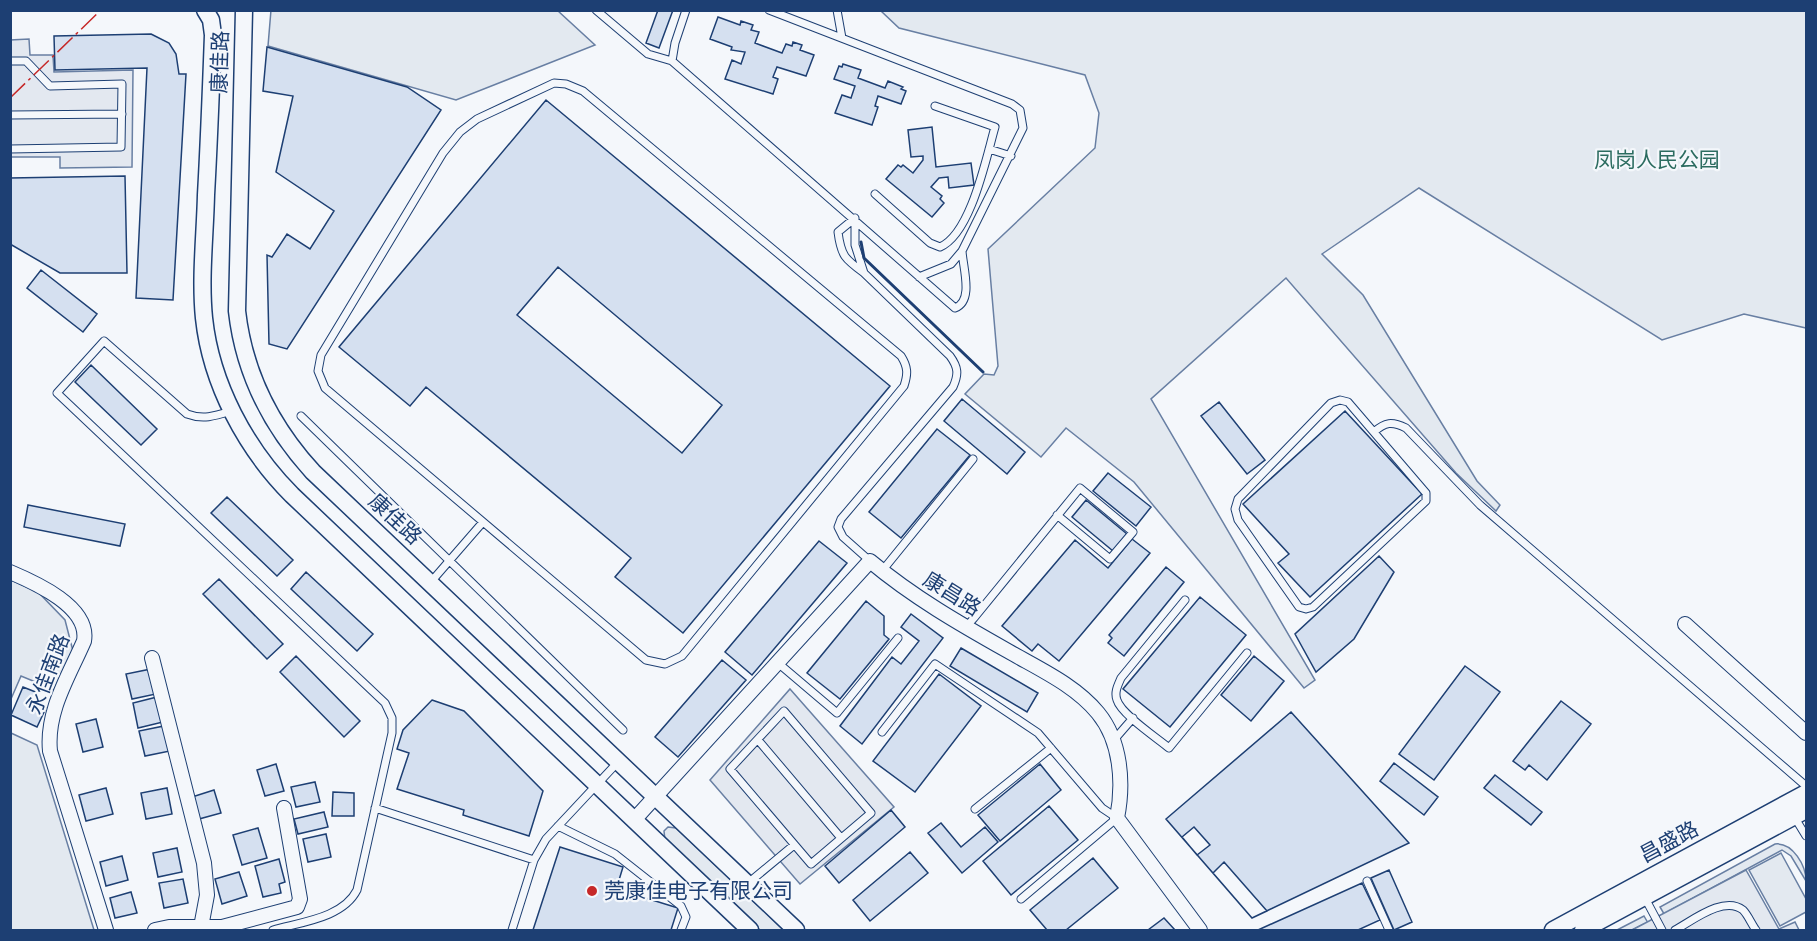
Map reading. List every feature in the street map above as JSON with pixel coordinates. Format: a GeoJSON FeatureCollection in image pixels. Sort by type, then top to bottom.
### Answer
{"type":"FeatureCollection","features":[{"type":"Feature","properties":{"kind":"street","name":"康佳路"},"geometry":{"type":"LineString","coordinates":[[206,10],[211,20],[213,35],[204,311],[207,339],[232,411],[257,454],[279,481],[750,930]]}},
{"type":"Feature","properties":{"kind":"street","name":"康佳路"},"geometry":{"type":"LineString","coordinates":[[244,10],[236,292],[243,348],[261,397],[285,440],[313,472],[796,930]]}},
{"type":"Feature","properties":{"kind":"street","name":"康昌路"},"geometry":{"type":"LineString","coordinates":[[870,561],[916,597],[1076,692],[1098,714],[1113,741],[1121,787],[1117,818]]}},
{"type":"Feature","properties":{"kind":"street"},"geometry":{"type":"LineString","coordinates":[[634,820],[870,561]]}},
{"type":"Feature","properties":{"kind":"street","name":"永佳南路"},"geometry":{"type":"LineString","coordinates":[[10,572],[50,592],[77,613],[86,631],[57,702],[48,734],[50,751],[106,930]]}},
{"type":"Feature","properties":{"kind":"street"},"geometry":{"type":"LineString","coordinates":[[1685,624],[1806,733]]}},
{"type":"Feature","properties":{"kind":"street"},"geometry":{"type":"LineString","coordinates":[[152,658],[204,863],[207,895],[201,927]]}},
{"type":"Feature","properties":{"kind":"street","name":"昌盛路"},"geometry":{"type":"LineString","coordinates":[[1583,930],[1796,810],[1806,793]]}},
{"type":"Feature","properties":{"kind":"street"},"geometry":{"type":"LineString","coordinates":[[155,930],[169,927],[222,927],[297,907],[300,899],[284,808]]}},
{"type":"Feature","properties":{"kind":"street","name":"昌盛路"},"geometry":{"type":"LineString","coordinates":[[1553,930],[1796,810]]}},
{"type":"Feature","properties":{"kind":"street"},"geometry":{"type":"LineString","coordinates":[[1117,818],[1200,930]]}},
{"type":"Feature","properties":{"kind":"lane"},"geometry":{"type":"LineString","coordinates":[[596,10],[648,54],[672,61],[855,218],[955,308],[962,306],[966,298],[962,251]]}},
{"type":"Feature","properties":{"kind":"lane"},"geometry":{"type":"LineString","coordinates":[[672,61],[675,43],[686,10]]}},
{"type":"Feature","properties":{"kind":"lane"},"geometry":{"type":"LineString","coordinates":[[769,10],[1012,104],[1020,110],[1023,129],[962,251],[951,264],[919,277]]}},
{"type":"Feature","properties":{"kind":"lane"},"geometry":{"type":"LineString","coordinates":[[837,10],[842,38]]}},
{"type":"Feature","properties":{"kind":"lane"},"geometry":{"type":"LineString","coordinates":[[10,61],[26,61],[50,86],[122,84],[122,147],[10,149]]}},
{"type":"Feature","properties":{"kind":"lane"},"geometry":{"type":"LineString","coordinates":[[554,83],[566,84],[583,91],[901,356],[906,365],[908,376],[904,386],[682,656],[665,664],[646,660],[483,522],[325,387],[318,371],[321,355],[443,153],[460,132],[477,119],[554,83]]}},
{"type":"Feature","properties":{"kind":"lane"},"geometry":{"type":"LineString","coordinates":[[874,194],[930,243],[940,247],[950,243],[980,187],[995,127],[935,106]]}},
{"type":"Feature","properties":{"kind":"lane"},"geometry":{"type":"LineString","coordinates":[[10,115],[122,114]]}},
{"type":"Feature","properties":{"kind":"lane"},"geometry":{"type":"LineString","coordinates":[[989,149],[1011,156]]}},
{"type":"Feature","properties":{"kind":"lane"},"geometry":{"type":"LineString","coordinates":[[855,218],[838,232],[844,258],[864,273],[950,356],[957,365],[958,375],[952,387],[841,519],[838,527],[843,537],[870,561]]}},
{"type":"Feature","properties":{"kind":"lane"},"geometry":{"type":"LineString","coordinates":[[855,218],[855,245],[864,273]]}},
{"type":"Feature","properties":{"kind":"lane"},"geometry":{"type":"LineString","coordinates":[[232,411],[198,418],[187,414],[104,341],[57,393],[385,703],[392,718],[392,733],[357,890],[352,899],[334,912],[273,930]]}},
{"type":"Feature","properties":{"kind":"lane"},"geometry":{"type":"LineString","coordinates":[[1340,400],[1348,402],[1374,432],[1426,493],[1426,501],[1314,607],[1306,609],[1299,607],[1238,520],[1235,509],[1238,499],[1331,403],[1340,400]]}},
{"type":"Feature","properties":{"kind":"lane"},"geometry":{"type":"LineString","coordinates":[[301,416],[622,730]]}},
{"type":"Feature","properties":{"kind":"lane"},"geometry":{"type":"LineString","coordinates":[[1374,432],[1383,424],[1394,422],[1406,428],[1473,498],[1806,786]]}},
{"type":"Feature","properties":{"kind":"lane"},"geometry":{"type":"LineString","coordinates":[[882,571],[974,459]]}},
{"type":"Feature","properties":{"kind":"lane"},"geometry":{"type":"LineString","coordinates":[[966,627],[1057,515],[1080,488],[1133,532],[1110,559],[1057,515]]}},
{"type":"Feature","properties":{"kind":"lane"},"geometry":{"type":"LineString","coordinates":[[429,583],[483,522]]}},
{"type":"Feature","properties":{"kind":"lane"},"geometry":{"type":"LineString","coordinates":[[1185,600],[1121,678],[1116,689],[1117,701],[1133,718],[1169,748],[1247,653]]}},
{"type":"Feature","properties":{"kind":"lane"},"geometry":{"type":"LineString","coordinates":[[778,663],[837,713],[898,638]]}},
{"type":"Feature","properties":{"kind":"lane"},"geometry":{"type":"LineString","coordinates":[[882,732],[935,664],[1038,733],[1102,808],[1117,818],[1021,899]]}},
{"type":"Feature","properties":{"kind":"lane"},"geometry":{"type":"LineString","coordinates":[[784,711],[871,813],[841,838],[810,864],[730,770],[784,711]]}},
{"type":"Feature","properties":{"kind":"lane"},"geometry":{"type":"LineString","coordinates":[[1113,741],[1133,718]]}},
{"type":"Feature","properties":{"kind":"lane"},"geometry":{"type":"LineString","coordinates":[[758,740],[841,838]]}},
{"type":"Feature","properties":{"kind":"lane"},"geometry":{"type":"LineString","coordinates":[[975,809],[1051,748]]}},
{"type":"Feature","properties":{"kind":"lane"},"geometry":{"type":"LineString","coordinates":[[512,930],[534,860],[546,839],[618,762]]}},
{"type":"Feature","properties":{"kind":"lane"},"geometry":{"type":"LineString","coordinates":[[375,808],[534,860]]}},
{"type":"Feature","properties":{"kind":"lane"},"geometry":{"type":"LineString","coordinates":[[1796,810],[1806,836]]}},
{"type":"Feature","properties":{"kind":"lane"},"geometry":{"type":"LineString","coordinates":[[558,826],[615,854],[681,906],[686,917],[681,930]]}},
{"type":"Feature","properties":{"kind":"lane"},"geometry":{"type":"LineString","coordinates":[[747,884],[794,845]]}},
{"type":"Feature","properties":{"kind":"lane"},"geometry":{"type":"LineString","coordinates":[[1367,881],[1389,930]]}},
{"type":"Feature","properties":{"kind":"lane"},"geometry":{"type":"LineString","coordinates":[[1644,897],[1662,930]]}},
{"type":"Feature","properties":{"kind":"lane"},"geometry":{"type":"LineString","coordinates":[[1675,930],[1720,906],[1732,906],[1744,910],[1756,930]]}},
{"type":"Feature","properties":{"kind":"green space"},"geometry":{"type":"Polygon","coordinates":[[[271,10],[558,11],[595,45],[456,100],[268,46],[271,10]]]}},
{"type":"Feature","properties":{"kind":"green space","name":"凤岗人民公园"},"geometry":{"type":"Polygon","coordinates":[[[881,11],[1806,11],[1806,328],[1744,314],[1662,340],[1419,188],[1322,254],[1363,295],[1477,481],[1500,505],[1496,511],[1456,473],[1286,278],[1151,399],[1315,680],[1304,688],[1134,482],[1066,428],[1041,457],[965,394],[984,374],[994,375],[998,366],[988,249],[1095,148],[1099,113],[1085,75],[899,28],[881,11]]]}},
{"type":"Feature","properties":{"kind":"green space"},"geometry":{"type":"Polygon","coordinates":[[[11,580],[38,592],[65,620],[73,651],[55,690],[21,676],[11,699],[11,580]]]}},
{"type":"Feature","properties":{"kind":"green space"},"geometry":{"type":"Polygon","coordinates":[[[11,733],[37,745],[94,930],[11,930],[11,733]]]}},
{"type":"Feature","properties":{"kind":"green space"},"geometry":{"type":"Polygon","coordinates":[[[668,827],[676,828],[784,930],[760,930],[665,840],[664,831],[668,827]]]}},
{"type":"Feature","properties":{"kind":"green space"},"geometry":{"type":"Polygon","coordinates":[[[1775,844],[1781,844],[1793,851],[1801,862],[1806,881],[1791,856],[1782,850],[1669,911],[1667,919],[1660,907],[1775,844]]]}},
{"type":"Feature","properties":{"kind":"green space"},"geometry":{"type":"Polygon","coordinates":[[[1781,853],[1806,899],[1806,912],[1780,926],[1749,870],[1781,853]]]}},
{"type":"Feature","properties":{"kind":"green space"},"geometry":{"type":"Polygon","coordinates":[[[1644,916],[1652,930],[1647,930],[1644,924],[1632,930],[1617,930],[1644,916]]]}},
{"type":"Feature","properties":{"kind":"shaded area"},"geometry":{"type":"Polygon","coordinates":[[[29,39],[30,55],[53,55],[54,72],[133,70],[132,167],[60,168],[60,157],[11,157],[10,40],[29,39]]]}},
{"type":"Feature","properties":{"kind":"shaded area"},"geometry":{"type":"Polygon","coordinates":[[[790,689],[894,807],[800,884],[710,780],[790,689]]]}},
{"type":"Feature","properties":{"kind":"shaded area"},"geometry":{"type":"Polygon","coordinates":[[[1746,870],[1779,929],[1795,922],[1799,930],[1632,930],[1746,870]]]}},
{"type":"Feature","properties":{"kind":"building"},"geometry":{"type":"Polygon","coordinates":[[[658,10],[673,10],[659,48],[646,43],[658,10]]]}},
{"type":"Feature","properties":{"kind":"building"},"geometry":{"type":"Polygon","coordinates":[[[718,17],[740,25],[741,21],[753,25],[751,30],[759,32],[755,43],[782,53],[786,44],[792,46],[793,42],[802,45],[800,50],[814,55],[806,76],[777,67],[773,77],[778,79],[773,94],[725,79],[732,60],[741,64],[745,52],[731,50],[732,47],[710,39],[718,17]]]}},
{"type":"Feature","properties":{"kind":"building"},"geometry":{"type":"Polygon","coordinates":[[[151,34],[169,43],[176,54],[179,74],[186,74],[173,300],[136,298],[147,68],[55,70],[54,36],[151,34]]]}},
{"type":"Feature","properties":{"kind":"building"},"geometry":{"type":"Polygon","coordinates":[[[267,47],[407,87],[441,110],[287,349],[269,344],[267,255],[272,257],[287,234],[310,249],[334,211],[276,172],[293,96],[263,91],[267,47]]]}},
{"type":"Feature","properties":{"kind":"building"},"geometry":{"type":"Polygon","coordinates":[[[843,64],[861,70],[858,78],[885,88],[888,81],[903,87],[901,89],[906,91],[901,104],[878,96],[875,106],[878,107],[872,125],[835,113],[842,95],[851,98],[855,86],[834,79],[839,66],[842,67],[843,64]]]}},
{"type":"Feature","properties":{"kind":"building"},"geometry":{"type":"Polygon","coordinates":[[[546,100],[890,386],[683,633],[615,577],[631,558],[426,387],[410,406],[339,347],[546,100]],[[558,267],[517,315],[682,453],[722,405],[558,267]]]}},
{"type":"Feature","properties":{"kind":"building"},"geometry":{"type":"Polygon","coordinates":[[[932,127],[936,167],[971,163],[974,185],[949,188],[948,177],[939,178],[931,187],[942,196],[940,199],[944,203],[932,217],[886,179],[898,165],[901,167],[903,165],[913,173],[923,160],[923,156],[911,157],[908,130],[932,127]]]}},
{"type":"Feature","properties":{"kind":"building"},"geometry":{"type":"Polygon","coordinates":[[[125,176],[127,273],[60,273],[10,244],[10,178],[125,176]]]}},
{"type":"Feature","properties":{"kind":"building"},"geometry":{"type":"Polygon","coordinates":[[[41,270],[97,314],[83,332],[27,288],[41,270]]]}},
{"type":"Feature","properties":{"kind":"building"},"geometry":{"type":"Polygon","coordinates":[[[91,365],[157,429],[141,445],[75,382],[91,365]]]}},
{"type":"Feature","properties":{"kind":"building"},"geometry":{"type":"Polygon","coordinates":[[[962,399],[1025,452],[1007,474],[944,421],[962,399]]]}},
{"type":"Feature","properties":{"kind":"building"},"geometry":{"type":"Polygon","coordinates":[[[1219,402],[1265,460],[1247,474],[1201,416],[1219,402]]]}},
{"type":"Feature","properties":{"kind":"building"},"geometry":{"type":"Polygon","coordinates":[[[1345,411],[1422,494],[1310,597],[1278,563],[1289,554],[1243,504],[1345,411]]]}},
{"type":"Feature","properties":{"kind":"building"},"geometry":{"type":"Polygon","coordinates":[[[937,429],[970,455],[901,538],[869,512],[937,429]]]}},
{"type":"Feature","properties":{"kind":"building"},"geometry":{"type":"Polygon","coordinates":[[[1108,473],[1151,507],[1136,526],[1093,491],[1108,473]]]}},
{"type":"Feature","properties":{"kind":"building"},"geometry":{"type":"Polygon","coordinates":[[[227,497],[293,560],[277,576],[211,513],[227,497]]]}},
{"type":"Feature","properties":{"kind":"building"},"geometry":{"type":"Polygon","coordinates":[[[1086,500],[1127,534],[1113,551],[1072,517],[1086,500]]]}},
{"type":"Feature","properties":{"kind":"building"},"geometry":{"type":"Polygon","coordinates":[[[28,505],[125,524],[120,546],[24,527],[28,505]]]}},
{"type":"Feature","properties":{"kind":"building"},"geometry":{"type":"Polygon","coordinates":[[[1132,539],[1150,553],[1059,661],[1038,644],[1032,651],[1002,626],[1075,540],[1108,568],[1132,539]]]}},
{"type":"Feature","properties":{"kind":"building"},"geometry":{"type":"Polygon","coordinates":[[[819,541],[847,563],[752,675],[725,652],[819,541]]]}},
{"type":"Feature","properties":{"kind":"building"},"geometry":{"type":"Polygon","coordinates":[[[1379,556],[1394,572],[1354,639],[1316,672],[1295,634],[1379,556]]]}},
{"type":"Feature","properties":{"kind":"building"},"geometry":{"type":"Polygon","coordinates":[[[1166,567],[1184,582],[1124,656],[1108,643],[1112,638],[1109,635],[1166,567]]]}},
{"type":"Feature","properties":{"kind":"building"},"geometry":{"type":"Polygon","coordinates":[[[306,572],[373,634],[357,651],[291,589],[306,572]]]}},
{"type":"Feature","properties":{"kind":"building"},"geometry":{"type":"Polygon","coordinates":[[[219,579],[283,644],[267,659],[203,594],[219,579]]]}},
{"type":"Feature","properties":{"kind":"building"},"geometry":{"type":"Polygon","coordinates":[[[1200,597],[1246,635],[1170,727],[1123,689],[1200,597]]]}},
{"type":"Feature","properties":{"kind":"building"},"geometry":{"type":"Polygon","coordinates":[[[866,601],[884,616],[884,635],[889,639],[840,699],[807,673],[866,601]]]}},
{"type":"Feature","properties":{"kind":"building"},"geometry":{"type":"Polygon","coordinates":[[[911,614],[943,638],[862,744],[840,726],[892,657],[901,664],[919,641],[901,627],[911,614]]]}},
{"type":"Feature","properties":{"kind":"building"},"geometry":{"type":"Polygon","coordinates":[[[961,648],[1038,693],[1027,712],[950,666],[961,648]]]}},
{"type":"Feature","properties":{"kind":"building"},"geometry":{"type":"Polygon","coordinates":[[[296,656],[360,721],[344,737],[280,672],[296,656]]]}},
{"type":"Feature","properties":{"kind":"building"},"geometry":{"type":"Polygon","coordinates":[[[1254,656],[1284,681],[1251,721],[1221,695],[1254,656]]]}},
{"type":"Feature","properties":{"kind":"building"},"geometry":{"type":"Polygon","coordinates":[[[722,660],[746,680],[678,757],[655,737],[722,660]]]}},
{"type":"Feature","properties":{"kind":"building"},"geometry":{"type":"Polygon","coordinates":[[[1465,666],[1500,692],[1434,780],[1399,754],[1465,666]]]}},
{"type":"Feature","properties":{"kind":"building"},"geometry":{"type":"Polygon","coordinates":[[[151,669],[156,694],[132,699],[126,674],[151,669]]]}},
{"type":"Feature","properties":{"kind":"building"},"geometry":{"type":"Polygon","coordinates":[[[939,674],[981,706],[915,792],[873,761],[939,674]]]}},
{"type":"Feature","properties":{"kind":"building"},"geometry":{"type":"Polygon","coordinates":[[[23,687],[38,693],[34,703],[46,708],[37,727],[11,715],[23,687]]]}},
{"type":"Feature","properties":{"kind":"building"},"geometry":{"type":"Polygon","coordinates":[[[157,697],[163,722],[138,728],[133,703],[157,697]]]}},
{"type":"Feature","properties":{"kind":"building"},"geometry":{"type":"Polygon","coordinates":[[[432,700],[464,711],[543,791],[529,836],[463,815],[464,810],[397,789],[409,753],[397,749],[403,730],[432,700]]]}},
{"type":"Feature","properties":{"kind":"building"},"geometry":{"type":"Polygon","coordinates":[[[1561,701],[1591,724],[1547,780],[1529,765],[1525,770],[1513,761],[1561,701]]]}},
{"type":"Feature","properties":{"kind":"building"},"geometry":{"type":"Polygon","coordinates":[[[1291,712],[1409,843],[1252,918],[1166,819],[1291,712]]]}},
{"type":"Feature","properties":{"kind":"building"},"geometry":{"type":"Polygon","coordinates":[[[96,719],[103,747],[83,752],[76,724],[96,719]]]}},
{"type":"Feature","properties":{"kind":"building"},"geometry":{"type":"Polygon","coordinates":[[[164,726],[170,751],[145,756],[139,731],[164,726]]]}},
{"type":"Feature","properties":{"kind":"building"},"geometry":{"type":"Polygon","coordinates":[[[1394,763],[1438,797],[1424,815],[1380,781],[1394,763]]]}},
{"type":"Feature","properties":{"kind":"building"},"geometry":{"type":"Polygon","coordinates":[[[276,764],[284,791],[265,796],[257,770],[276,764]]]}},
{"type":"Feature","properties":{"kind":"building"},"geometry":{"type":"Polygon","coordinates":[[[1040,764],[1061,790],[1000,841],[978,815],[1040,764]]]}},
{"type":"Feature","properties":{"kind":"building"},"geometry":{"type":"Polygon","coordinates":[[[1495,775],[1542,812],[1531,825],[1484,788],[1495,775]]]}},
{"type":"Feature","properties":{"kind":"building"},"geometry":{"type":"Polygon","coordinates":[[[315,782],[320,802],[296,807],[291,787],[315,782]]]}},
{"type":"Feature","properties":{"kind":"building"},"geometry":{"type":"Polygon","coordinates":[[[106,788],[113,814],[86,821],[79,795],[106,788]]]}},
{"type":"Feature","properties":{"kind":"building"},"geometry":{"type":"Polygon","coordinates":[[[167,788],[172,814],[146,819],[141,793],[167,788]]]}},
{"type":"Feature","properties":{"kind":"building"},"geometry":{"type":"Polygon","coordinates":[[[214,790],[221,813],[199,819],[192,797],[214,790]]]}},
{"type":"Feature","properties":{"kind":"building"},"geometry":{"type":"Polygon","coordinates":[[[333,792],[354,793],[354,816],[332,816],[333,792]]]}},
{"type":"Feature","properties":{"kind":"building"},"geometry":{"type":"Polygon","coordinates":[[[1049,806],[1078,840],[1011,895],[983,861],[1049,806]]]}},
{"type":"Feature","properties":{"kind":"building"},"geometry":{"type":"Polygon","coordinates":[[[891,810],[905,827],[839,883],[825,866],[891,810]]]}},
{"type":"Feature","properties":{"kind":"building"},"geometry":{"type":"Polygon","coordinates":[[[324,812],[328,827],[298,834],[294,819],[324,812]]]}},
{"type":"Feature","properties":{"kind":"building"},"geometry":{"type":"Polygon","coordinates":[[[941,823],[961,847],[985,827],[998,842],[962,873],[928,833],[941,823]]]}},
{"type":"Feature","properties":{"kind":"building"},"geometry":{"type":"Polygon","coordinates":[[[1194,827],[1210,845],[1197,855],[1182,837],[1194,827]]]}},
{"type":"Feature","properties":{"kind":"building"},"geometry":{"type":"Polygon","coordinates":[[[258,828],[267,858],[242,865],[233,835],[258,828]]]}},
{"type":"Feature","properties":{"kind":"building"},"geometry":{"type":"Polygon","coordinates":[[[326,834],[331,857],[308,862],[303,839],[326,834]]]}},
{"type":"Feature","properties":{"kind":"building","name":"莞康佳电子有限公司"},"geometry":{"type":"Polygon","coordinates":[[[560,847],[623,867],[619,880],[639,887],[636,895],[678,908],[671,930],[533,930],[560,847]]]}},
{"type":"Feature","properties":{"kind":"building"},"geometry":{"type":"Polygon","coordinates":[[[177,848],[182,872],[158,877],[153,853],[177,848]]]}},
{"type":"Feature","properties":{"kind":"building"},"geometry":{"type":"Polygon","coordinates":[[[910,852],[928,873],[870,921],[853,900],[910,852]]]}},
{"type":"Feature","properties":{"kind":"building"},"geometry":{"type":"Polygon","coordinates":[[[122,856],[128,880],[106,886],[100,862],[122,856]]]}},
{"type":"Feature","properties":{"kind":"building"},"geometry":{"type":"Polygon","coordinates":[[[1093,858],[1118,888],[1066,930],[1047,930],[1030,910],[1093,858]]]}},
{"type":"Feature","properties":{"kind":"building"},"geometry":{"type":"Polygon","coordinates":[[[279,859],[285,882],[279,884],[281,893],[263,897],[255,866],[279,859]]]}},
{"type":"Feature","properties":{"kind":"building"},"geometry":{"type":"Polygon","coordinates":[[[1224,862],[1267,911],[1252,918],[1213,873],[1224,862]]]}},
{"type":"Feature","properties":{"kind":"building"},"geometry":{"type":"Polygon","coordinates":[[[1389,870],[1412,922],[1394,930],[1371,878],[1389,870]]]}},
{"type":"Feature","properties":{"kind":"building"},"geometry":{"type":"Polygon","coordinates":[[[239,872],[247,896],[222,904],[215,879],[239,872]]]}},
{"type":"Feature","properties":{"kind":"building"},"geometry":{"type":"Polygon","coordinates":[[[183,879],[188,903],[164,908],[159,883],[183,879]]]}},
{"type":"Feature","properties":{"kind":"building"},"geometry":{"type":"Polygon","coordinates":[[[1362,883],[1380,920],[1358,930],[1258,930],[1362,883]]]}},
{"type":"Feature","properties":{"kind":"building"},"geometry":{"type":"Polygon","coordinates":[[[131,892],[137,913],[115,918],[110,898],[131,892]]]}},
{"type":"Feature","properties":{"kind":"building"},"geometry":{"type":"Polygon","coordinates":[[[1164,918],[1175,930],[1148,930],[1164,918]]]}},
{"type":"Feature","properties":{"kind":"wall"},"geometry":{"type":"LineString","coordinates":[[861,242],[864,258],[983,372]]}},
{"type":"Feature","properties":{"kind":"power"},"geometry":{"type":"LineString","coordinates":[[10,98],[101,10]]}},
{"type":"Feature","properties":{"kind":"place","name":"莞康佳电子有限公司"},"geometry":{"type":"Point","coordinates":[592,891]}}]}
